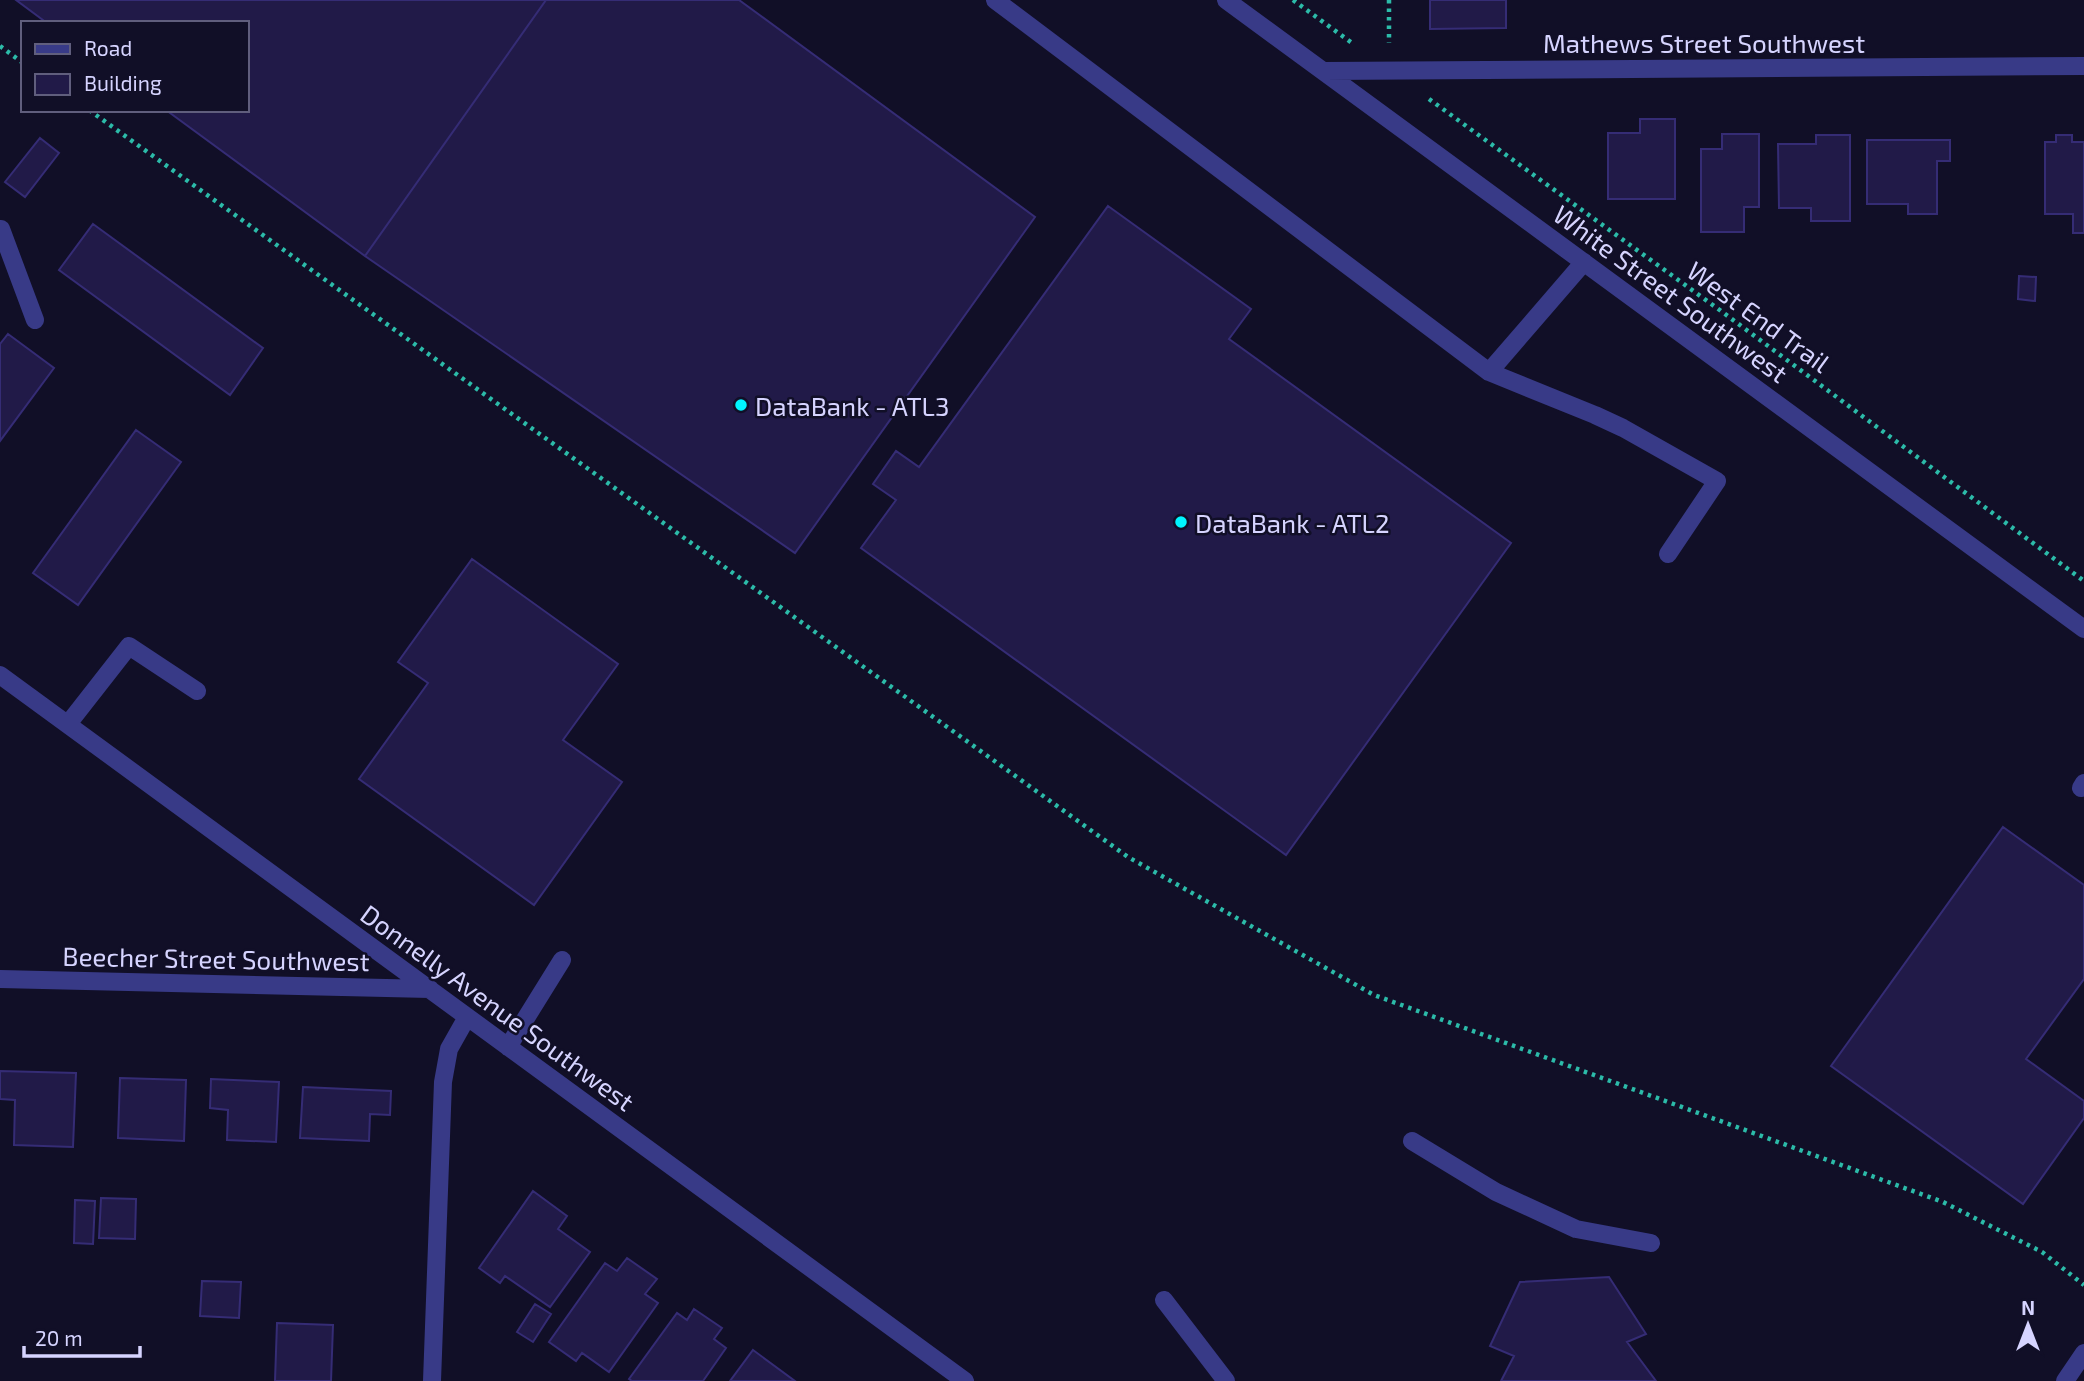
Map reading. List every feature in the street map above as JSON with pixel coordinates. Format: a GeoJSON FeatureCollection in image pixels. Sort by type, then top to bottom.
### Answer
{"type":"FeatureCollection","features":[{"type":"Feature","properties":{"kind":"street"},"geometry":{"type":"LineString","coordinates":[[995,0],[1489,372],[1623,428],[1717,481],[1668,555]]}},
{"type":"Feature","properties":{"kind":"street","name":"White Street Southwest"},"geometry":{"type":"LineString","coordinates":[[1226,0],[2084,629]]}},
{"type":"Feature","properties":{"kind":"street","name":"Mathews Street Southwest"},"geometry":{"type":"LineString","coordinates":[[1324,71],[2084,66]]}},
{"type":"Feature","properties":{"kind":"street"},"geometry":{"type":"LineString","coordinates":[[1,229],[35,320]]}},
{"type":"Feature","properties":{"kind":"street"},"geometry":{"type":"LineString","coordinates":[[1489,372],[1584,262]]}},
{"type":"Feature","properties":{"kind":"street"},"geometry":{"type":"LineString","coordinates":[[68,724],[129,646],[197,691]]}},
{"type":"Feature","properties":{"kind":"street","name":"Donnelly Avenue Southwest"},"geometry":{"type":"LineString","coordinates":[[0,675],[965,1381]]}},
{"type":"Feature","properties":{"kind":"street"},"geometry":{"type":"LineString","coordinates":[[508,1047],[562,960]]}},
{"type":"Feature","properties":{"kind":"street","name":"Beecher Street Southwest"},"geometry":{"type":"LineString","coordinates":[[0,979],[430,989]]}},
{"type":"Feature","properties":{"kind":"street"},"geometry":{"type":"LineString","coordinates":[[432,1381],[443,1082],[449,1049],[467,1017]]}},
{"type":"Feature","properties":{"kind":"street"},"geometry":{"type":"LineString","coordinates":[[1412,1141],[1496,1192],[1576,1229],[1651,1243]]}},
{"type":"Feature","properties":{"kind":"street"},"geometry":{"type":"LineString","coordinates":[[1164,1300],[1226,1381]]}},
{"type":"Feature","properties":{"kind":"street"},"geometry":{"type":"LineString","coordinates":[[2065,1381],[2084,1353]]}},
{"type":"Feature","properties":{"kind":"path"},"geometry":{"type":"LineString","coordinates":[[1293,0],[1355,45]]}},
{"type":"Feature","properties":{"kind":"path"},"geometry":{"type":"LineString","coordinates":[[1389,0],[1389,43]]}},
{"type":"Feature","properties":{"kind":"path"},"geometry":{"type":"LineString","coordinates":[[0,46],[21,62]]}},
{"type":"Feature","properties":{"kind":"path","name":"West End Trail"},"geometry":{"type":"LineString","coordinates":[[1421,93],[1721,311],[2084,581]]}},
{"type":"Feature","properties":{"kind":"path"},"geometry":{"type":"LineString","coordinates":[[92,112],[1128,857],[1374,995],[1943,1202],[2042,1251],[2084,1285]]}},
{"type":"Feature","properties":{"kind":"building"},"geometry":{"type":"Polygon","coordinates":[[[16,0],[546,0],[365,256],[169,112],[248,112],[248,21],[44,21],[16,0]]]}},
{"type":"Feature","properties":{"kind":"building","name":"DataBank - ATL3"},"geometry":{"type":"Polygon","coordinates":[[[546,0],[739,0],[1035,217],[795,553],[365,256],[546,0]]]}},
{"type":"Feature","properties":{"kind":"building"},"geometry":{"type":"Polygon","coordinates":[[[1430,0],[1506,0],[1506,28],[1430,29],[1430,0]]]}},
{"type":"Feature","properties":{"kind":"building"},"geometry":{"type":"Polygon","coordinates":[[[1640,119],[1675,119],[1675,199],[1608,199],[1608,133],[1640,133],[1640,119]]]}},
{"type":"Feature","properties":{"kind":"building"},"geometry":{"type":"Polygon","coordinates":[[[1722,134],[1759,134],[1759,207],[1744,207],[1744,232],[1701,232],[1701,149],[1722,149],[1722,134]]]}},
{"type":"Feature","properties":{"kind":"building"},"geometry":{"type":"Polygon","coordinates":[[[1816,135],[1850,135],[1850,221],[1811,221],[1811,208],[1779,208],[1778,144],[1816,144],[1816,135]]]}},
{"type":"Feature","properties":{"kind":"building"},"geometry":{"type":"Polygon","coordinates":[[[2056,135],[2072,135],[2072,142],[2084,142],[2084,233],[2073,233],[2073,214],[2045,214],[2045,142],[2056,142],[2056,135]]]}},
{"type":"Feature","properties":{"kind":"building"},"geometry":{"type":"Polygon","coordinates":[[[40,138],[59,153],[25,197],[5,182],[40,138]]]}},
{"type":"Feature","properties":{"kind":"building"},"geometry":{"type":"Polygon","coordinates":[[[1867,140],[1950,140],[1950,161],[1937,161],[1937,214],[1908,214],[1908,204],[1867,204],[1867,140]]]}},
{"type":"Feature","properties":{"kind":"building","name":"DataBank - ATL2"},"geometry":{"type":"Polygon","coordinates":[[[1108,206],[1251,309],[1229,339],[1511,543],[1286,855],[861,548],[896,500],[873,484],[896,451],[919,467],[1108,206]]]}},
{"type":"Feature","properties":{"kind":"building"},"geometry":{"type":"Polygon","coordinates":[[[93,224],[263,348],[230,395],[59,270],[93,224]]]}},
{"type":"Feature","properties":{"kind":"building"},"geometry":{"type":"Polygon","coordinates":[[[2019,276],[2036,277],[2035,301],[2018,299],[2019,276]]]}},
{"type":"Feature","properties":{"kind":"building"},"geometry":{"type":"Polygon","coordinates":[[[8,334],[54,368],[0,441],[0,344],[8,334]]]}},
{"type":"Feature","properties":{"kind":"building"},"geometry":{"type":"Polygon","coordinates":[[[136,430],[181,462],[78,605],[33,573],[136,430]]]}},
{"type":"Feature","properties":{"kind":"building"},"geometry":{"type":"Polygon","coordinates":[[[472,559],[618,664],[563,740],[622,782],[534,905],[359,779],[428,683],[398,662],[472,559]]]}},
{"type":"Feature","properties":{"kind":"building"},"geometry":{"type":"Polygon","coordinates":[[[2003,827],[2084,885],[2084,979],[2026,1059],[2084,1101],[2084,1118],[2023,1204],[1831,1066],[2003,827]]]}},
{"type":"Feature","properties":{"kind":"building"},"geometry":{"type":"Polygon","coordinates":[[[0,1071],[76,1073],[73,1147],[14,1145],[15,1100],[0,1099],[0,1071]]]}},
{"type":"Feature","properties":{"kind":"building"},"geometry":{"type":"Polygon","coordinates":[[[120,1078],[186,1080],[184,1141],[118,1138],[120,1078]]]}},
{"type":"Feature","properties":{"kind":"building"},"geometry":{"type":"Polygon","coordinates":[[[211,1079],[279,1082],[276,1142],[227,1140],[228,1110],[210,1108],[211,1079]]]}},
{"type":"Feature","properties":{"kind":"building"},"geometry":{"type":"Polygon","coordinates":[[[303,1087],[391,1091],[390,1115],[370,1114],[369,1141],[300,1138],[303,1087]]]}},
{"type":"Feature","properties":{"kind":"building"},"geometry":{"type":"Polygon","coordinates":[[[533,1191],[567,1216],[558,1229],[590,1252],[550,1307],[505,1276],[500,1283],[479,1268],[533,1191]]]}},
{"type":"Feature","properties":{"kind":"building"},"geometry":{"type":"Polygon","coordinates":[[[101,1198],[136,1199],[135,1239],[99,1238],[101,1198]]]}},
{"type":"Feature","properties":{"kind":"building"},"geometry":{"type":"Polygon","coordinates":[[[75,1200],[95,1201],[93,1244],[74,1243],[75,1200]]]}},
{"type":"Feature","properties":{"kind":"building"},"geometry":{"type":"Polygon","coordinates":[[[627,1258],[657,1279],[645,1294],[658,1303],[609,1372],[582,1353],[576,1361],[549,1342],[605,1263],[617,1271],[627,1258]]]}},
{"type":"Feature","properties":{"kind":"building"},"geometry":{"type":"Polygon","coordinates":[[[1609,1277],[1646,1334],[1627,1342],[1656,1381],[1501,1381],[1514,1356],[1490,1346],[1520,1282],[1609,1277]]]}},
{"type":"Feature","properties":{"kind":"building"},"geometry":{"type":"Polygon","coordinates":[[[202,1281],[241,1282],[239,1318],[200,1316],[202,1281]]]}},
{"type":"Feature","properties":{"kind":"building"},"geometry":{"type":"Polygon","coordinates":[[[535,1304],[551,1314],[533,1342],[517,1332],[535,1304]]]}},
{"type":"Feature","properties":{"kind":"building"},"geometry":{"type":"Polygon","coordinates":[[[694,1309],[722,1328],[714,1339],[726,1348],[703,1381],[629,1379],[677,1313],[687,1320],[694,1309]]]}},
{"type":"Feature","properties":{"kind":"building"},"geometry":{"type":"Polygon","coordinates":[[[277,1323],[333,1325],[331,1381],[275,1381],[277,1323]]]}},
{"type":"Feature","properties":{"kind":"building"},"geometry":{"type":"Polygon","coordinates":[[[753,1350],[795,1381],[730,1381],[753,1350]]]}},
{"type":"Feature","properties":{"kind":"place","name":"DataBank - ATL3"},"geometry":{"type":"Point","coordinates":[741,405]}},
{"type":"Feature","properties":{"kind":"place","name":"DataBank - ATL2"},"geometry":{"type":"Point","coordinates":[1181,522]}}]}
